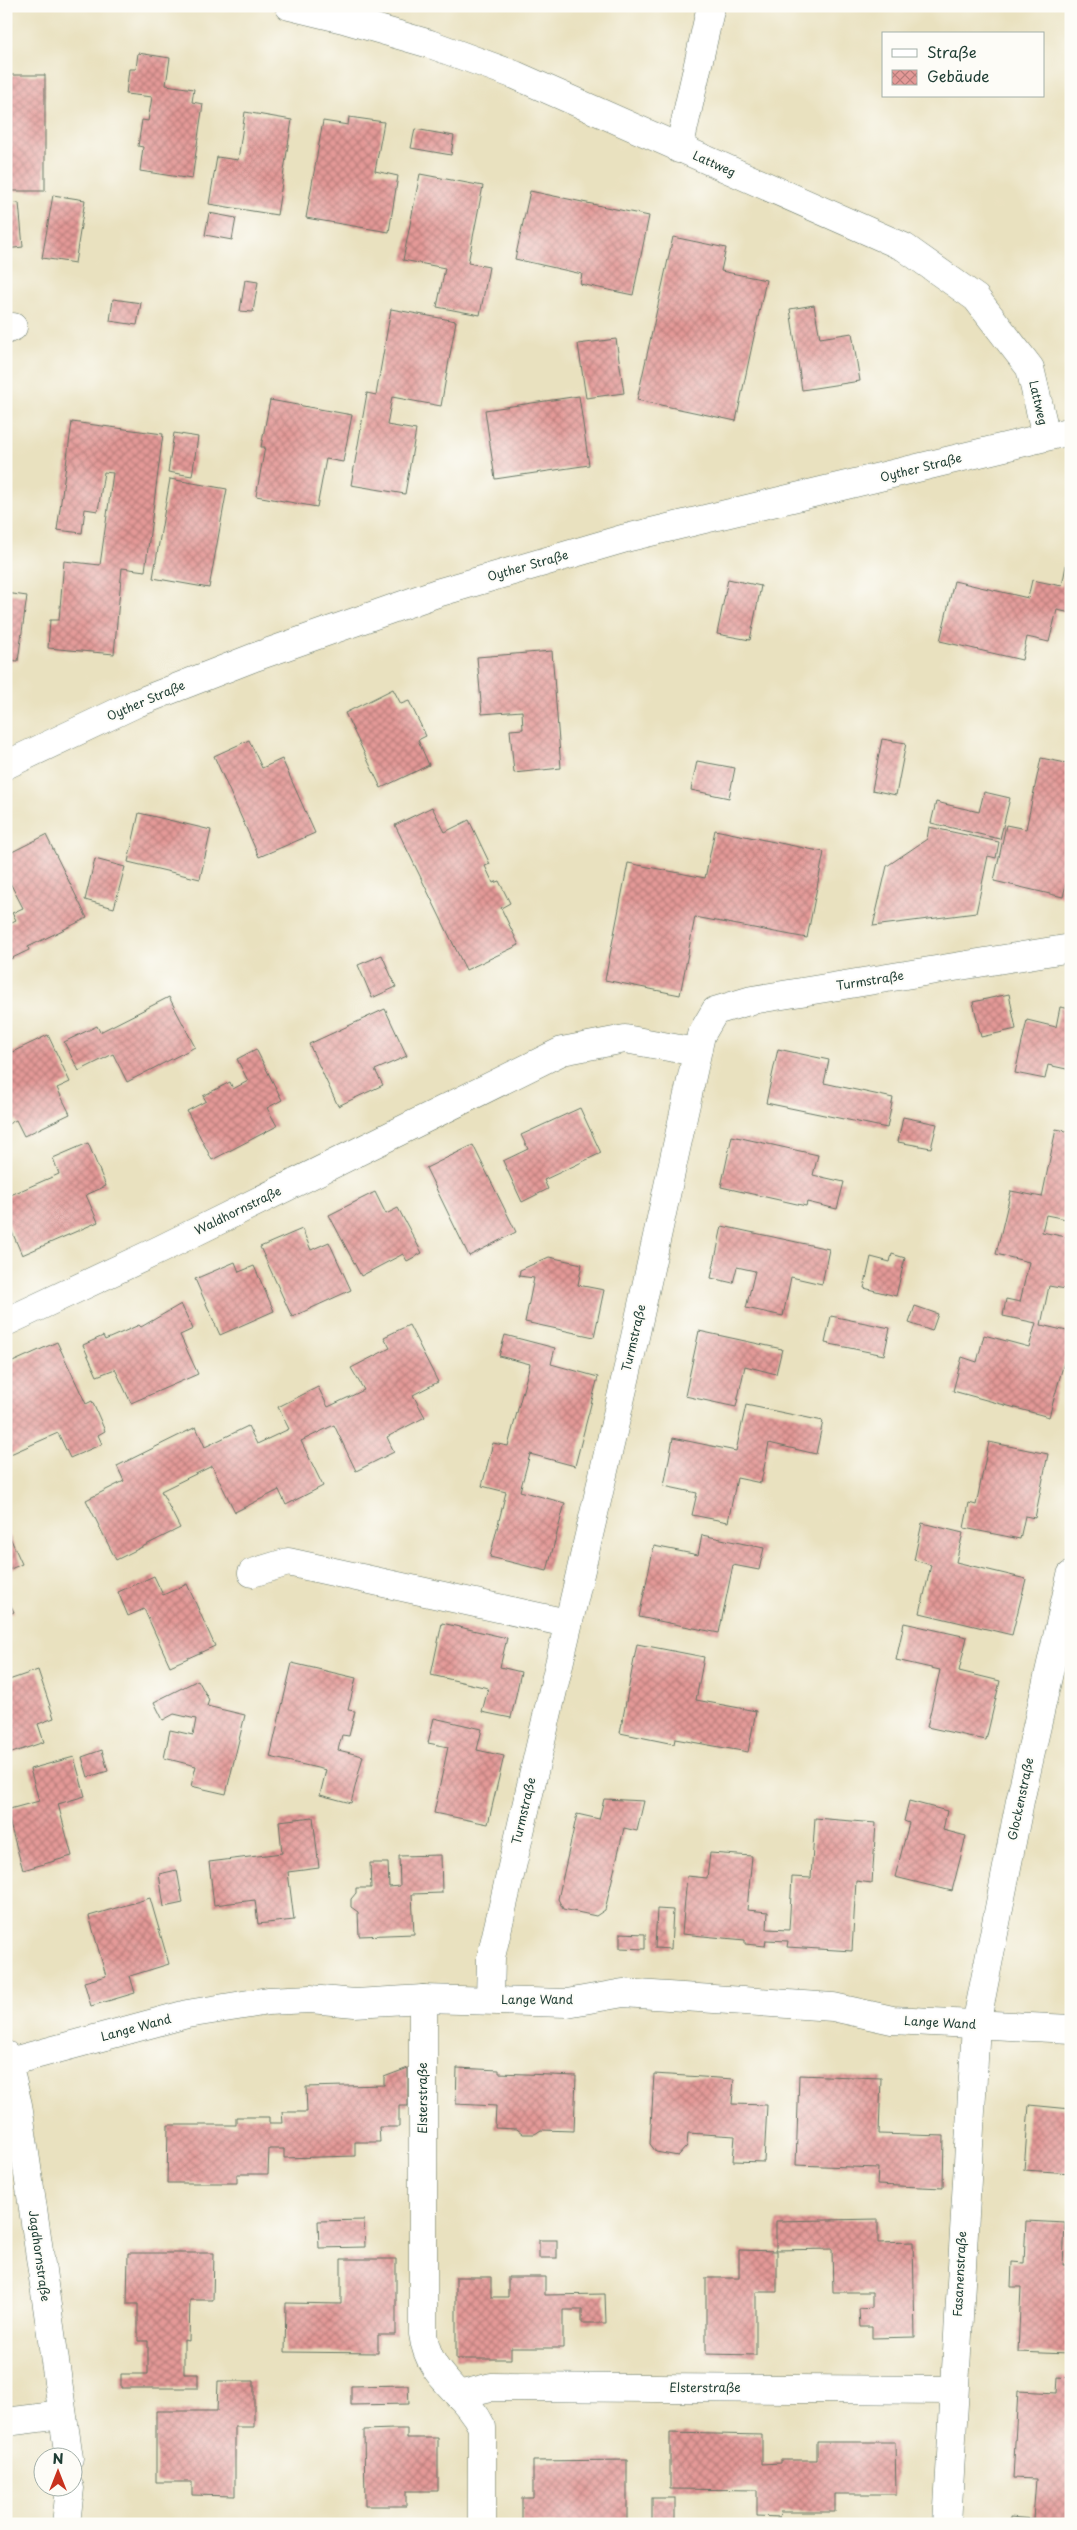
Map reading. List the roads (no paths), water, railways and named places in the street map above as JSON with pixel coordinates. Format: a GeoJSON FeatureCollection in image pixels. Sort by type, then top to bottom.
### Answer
{"type":"FeatureCollection","features":[{"type":"Feature","properties":{"kind":"street","name":"Lattweg"},"geometry":{"type":"LineString","coordinates":[[289,6],[347,20],[430,44],[515,75],[904,247],[976,298],[1030,368],[1058,433]]}},
{"type":"Feature","properties":{"kind":"street"},"geometry":{"type":"LineString","coordinates":[[679,149],[711,6]]}},
{"type":"Feature","properties":{"kind":"street","name":"Oyther Straße"},"geometry":{"type":"LineString","coordinates":[[6,765],[138,702],[255,657],[437,593],[626,538],[911,471],[1058,433]]}},
{"type":"Feature","properties":{"kind":"street","name":"Turmstraße"},"geometry":{"type":"LineString","coordinates":[[490,2000],[491,1957],[567,1623],[635,1337],[701,1035],[715,1011],[752,1000],[1071,948]]}},
{"type":"Feature","properties":{"kind":"street","name":"Waldhornstraße"},"geometry":{"type":"LineString","coordinates":[[6,1322],[162,1249],[562,1051],[625,1039],[696,1052]]}},
{"type":"Feature","properties":{"kind":"street"},"geometry":{"type":"LineString","coordinates":[[252,1573],[288,1562],[567,1623]]}},
{"type":"Feature","properties":{"kind":"street","name":"Glockenstraße"},"geometry":{"type":"LineString","coordinates":[[976,2024],[1020,1801],[1071,1575]]}},
{"type":"Feature","properties":{"kind":"street","name":"Lange Wand"},"geometry":{"type":"LineString","coordinates":[[8,2058],[187,2014],[268,2001],[310,2000],[355,2003],[490,2000],[567,2003],[623,1993],[833,2007],[892,2020],[1071,2029]]}},
{"type":"Feature","properties":{"kind":"street","name":"Elsterstraße"},"geometry":{"type":"LineString","coordinates":[[423,2000],[423,2334],[425,2352],[434,2369],[475,2413],[482,2427],[482,2524]]}},
{"type":"Feature","properties":{"kind":"street","name":"Fasanenstraße"},"geometry":{"type":"LineString","coordinates":[[947,2524],[976,2024]]}},
{"type":"Feature","properties":{"kind":"street","name":"Jagdhornstraße"},"geometry":{"type":"LineString","coordinates":[[8,2058],[19,2114],[67,2448]]}},
{"type":"Feature","properties":{"kind":"street","name":"Elsterstraße"},"geometry":{"type":"LineString","coordinates":[[458,2395],[491,2387],[954,2390]]}},
{"type":"Feature","properties":{"kind":"street"},"geometry":{"type":"LineString","coordinates":[[6,2422],[62,2415]]}},
{"type":"Feature","properties":{"kind":"street"},"geometry":{"type":"LineString","coordinates":[[66,2524],[69,2498]]}}]}
